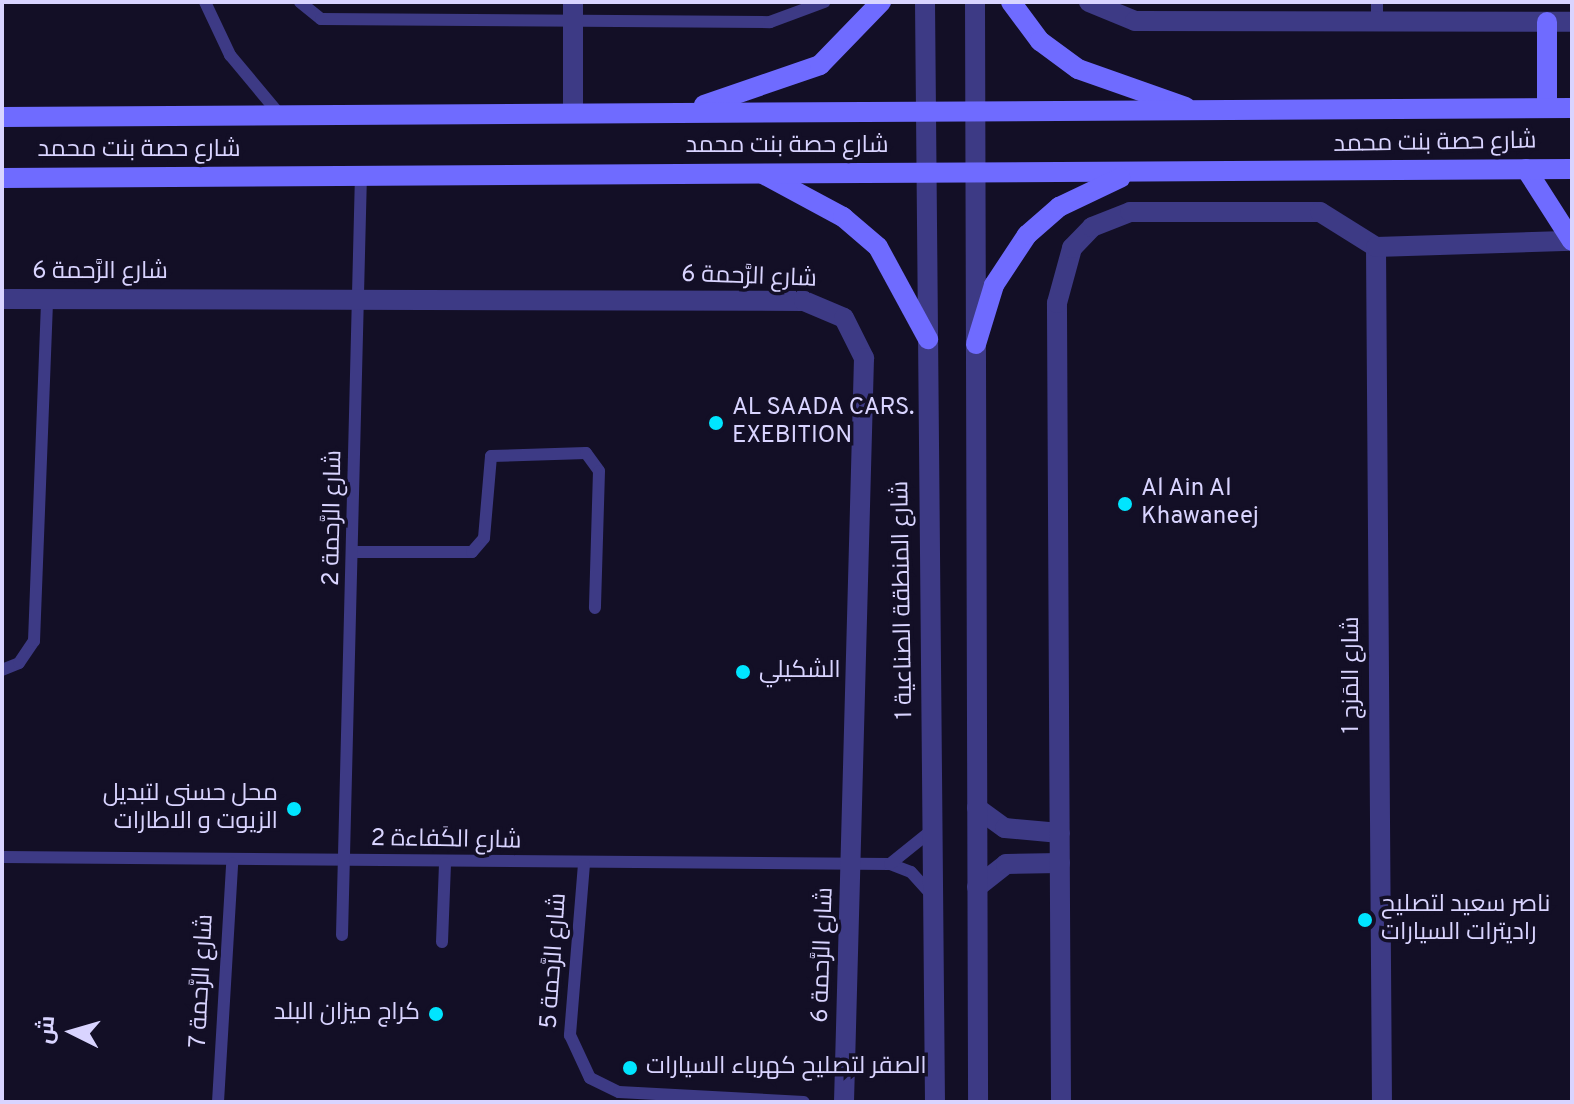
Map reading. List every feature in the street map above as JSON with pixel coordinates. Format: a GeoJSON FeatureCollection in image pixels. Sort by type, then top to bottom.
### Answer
{"type":"FeatureCollection","features":[{"type":"Feature","properties":{"kind":"main road"},"geometry":{"type":"LineString","coordinates":[[676,113],[801,75],[852,40],[881,2]]}},
{"type":"Feature","properties":{"kind":"main road"},"geometry":{"type":"LineString","coordinates":[[1011,2],[1040,41],[1078,69],[1198,111]]}},
{"type":"Feature","properties":{"kind":"main road"},"geometry":{"type":"LineString","coordinates":[[1547,22],[1547,108]]}},
{"type":"Feature","properties":{"kind":"main road","name":"شارع حصة بنت محمد"},"geometry":{"type":"LineString","coordinates":[[2,117],[573,112],[926,115],[1572,108]]}},
{"type":"Feature","properties":{"kind":"main road"},"geometry":{"type":"LineString","coordinates":[[1526,169],[1572,241]]}},
{"type":"Feature","properties":{"kind":"main road","name":"شارع حصة بنت محمد"},"geometry":{"type":"LineString","coordinates":[[2,178],[760,172],[1128,175],[1572,169]]}},
{"type":"Feature","properties":{"kind":"main road"},"geometry":{"type":"LineString","coordinates":[[760,172],[843,217],[878,247],[928,339]]}},
{"type":"Feature","properties":{"kind":"main road"},"geometry":{"type":"LineString","coordinates":[[976,344],[994,285],[1027,235],[1059,207],[1128,175]]}},
{"type":"Feature","properties":{"kind":"street","name":"شارع المنطقة الصناعية 1"},"geometry":{"type":"LineString","coordinates":[[925,2],[935,1102]]}},
{"type":"Feature","properties":{"kind":"street"},"geometry":{"type":"LineString","coordinates":[[975,2],[978,1102]]}},
{"type":"Feature","properties":{"kind":"street"},"geometry":{"type":"LineString","coordinates":[[1089,2],[1135,21],[1377,12],[1572,22]]}},
{"type":"Feature","properties":{"kind":"street"},"geometry":{"type":"LineString","coordinates":[[573,12],[573,112]]}},
{"type":"Feature","properties":{"kind":"street"},"geometry":{"type":"LineString","coordinates":[[1061,1102],[1057,303],[1072,248],[1092,227],[1130,212],[1286,210],[1335,217],[1376,247],[1572,241]]}},
{"type":"Feature","properties":{"kind":"street","name":"شارع المَزج 1"},"geometry":{"type":"LineString","coordinates":[[1376,247],[1382,1102]]}},
{"type":"Feature","properties":{"kind":"street","name":"شارع الرَّحمة 6"},"geometry":{"type":"LineString","coordinates":[[2,299],[804,301],[844,318],[864,358],[853,865],[844,1102]]}},
{"type":"Feature","properties":{"kind":"street"},"geometry":{"type":"LineString","coordinates":[[977,808],[1005,828],[1060,833]]}},
{"type":"Feature","properties":{"kind":"street"},"geometry":{"type":"LineString","coordinates":[[977,887],[1006,864],[1060,863]]}},
{"type":"Feature","properties":{"kind":"lane"},"geometry":{"type":"LineString","coordinates":[[205,2],[230,55],[280,115]]}},
{"type":"Feature","properties":{"kind":"lane"},"geometry":{"type":"LineString","coordinates":[[300,2],[321,19],[573,12],[770,22],[824,2]]}},
{"type":"Feature","properties":{"kind":"lane","name":"شارع الرَّحمة 2"},"geometry":{"type":"LineString","coordinates":[[342,935],[348,862],[361,176]]}},
{"type":"Feature","properties":{"kind":"lane"},"geometry":{"type":"LineString","coordinates":[[2,670],[19,663],[34,641],[47,299]]}},
{"type":"Feature","properties":{"kind":"lane"},"geometry":{"type":"LineString","coordinates":[[355,552],[472,552],[484,538],[491,456],[586,453],[599,471],[595,608]]}},
{"type":"Feature","properties":{"kind":"lane"},"geometry":{"type":"LineString","coordinates":[[890,864],[932,830]]}},
{"type":"Feature","properties":{"kind":"lane","name":"شارع الكَفاءة 2"},"geometry":{"type":"LineString","coordinates":[[2,857],[232,863],[890,864]]}},
{"type":"Feature","properties":{"kind":"lane","name":"شارع الرَّحمة 7"},"geometry":{"type":"LineString","coordinates":[[218,1102],[232,863]]}},
{"type":"Feature","properties":{"kind":"lane"},"geometry":{"type":"LineString","coordinates":[[442,942],[445,863]]}},
{"type":"Feature","properties":{"kind":"lane","name":"شارع الرَّحمة 5"},"geometry":{"type":"LineString","coordinates":[[584,864],[570,1035],[590,1078],[619,1092],[804,1102]]}},
{"type":"Feature","properties":{"kind":"lane"},"geometry":{"type":"LineString","coordinates":[[890,864],[911,872],[933,898]]}},
{"type":"Feature","properties":{"kind":"place","name":"AL SAADA CARS. EXEBITION"},"geometry":{"type":"Point","coordinates":[716,423]}},
{"type":"Feature","properties":{"kind":"place","name":"Al Ain Al Khawaneej"},"geometry":{"type":"Point","coordinates":[1125,504]}},
{"type":"Feature","properties":{"kind":"place","name":"الشكيلي"},"geometry":{"type":"Point","coordinates":[743,672]}},
{"type":"Feature","properties":{"kind":"place","name":"محل حسنى لتبديل الزيوت و الاطارات"},"geometry":{"type":"Point","coordinates":[294,809]}},
{"type":"Feature","properties":{"kind":"place","name":"ناصر سعيد لتصليح راديترات السيارات"},"geometry":{"type":"Point","coordinates":[1365,920]}},
{"type":"Feature","properties":{"kind":"place","name":"كراج ميزان البلد"},"geometry":{"type":"Point","coordinates":[436,1014]}},
{"type":"Feature","properties":{"kind":"place","name":"الصقر لتصليح كهرباء السيارات"},"geometry":{"type":"Point","coordinates":[630,1068]}}]}
